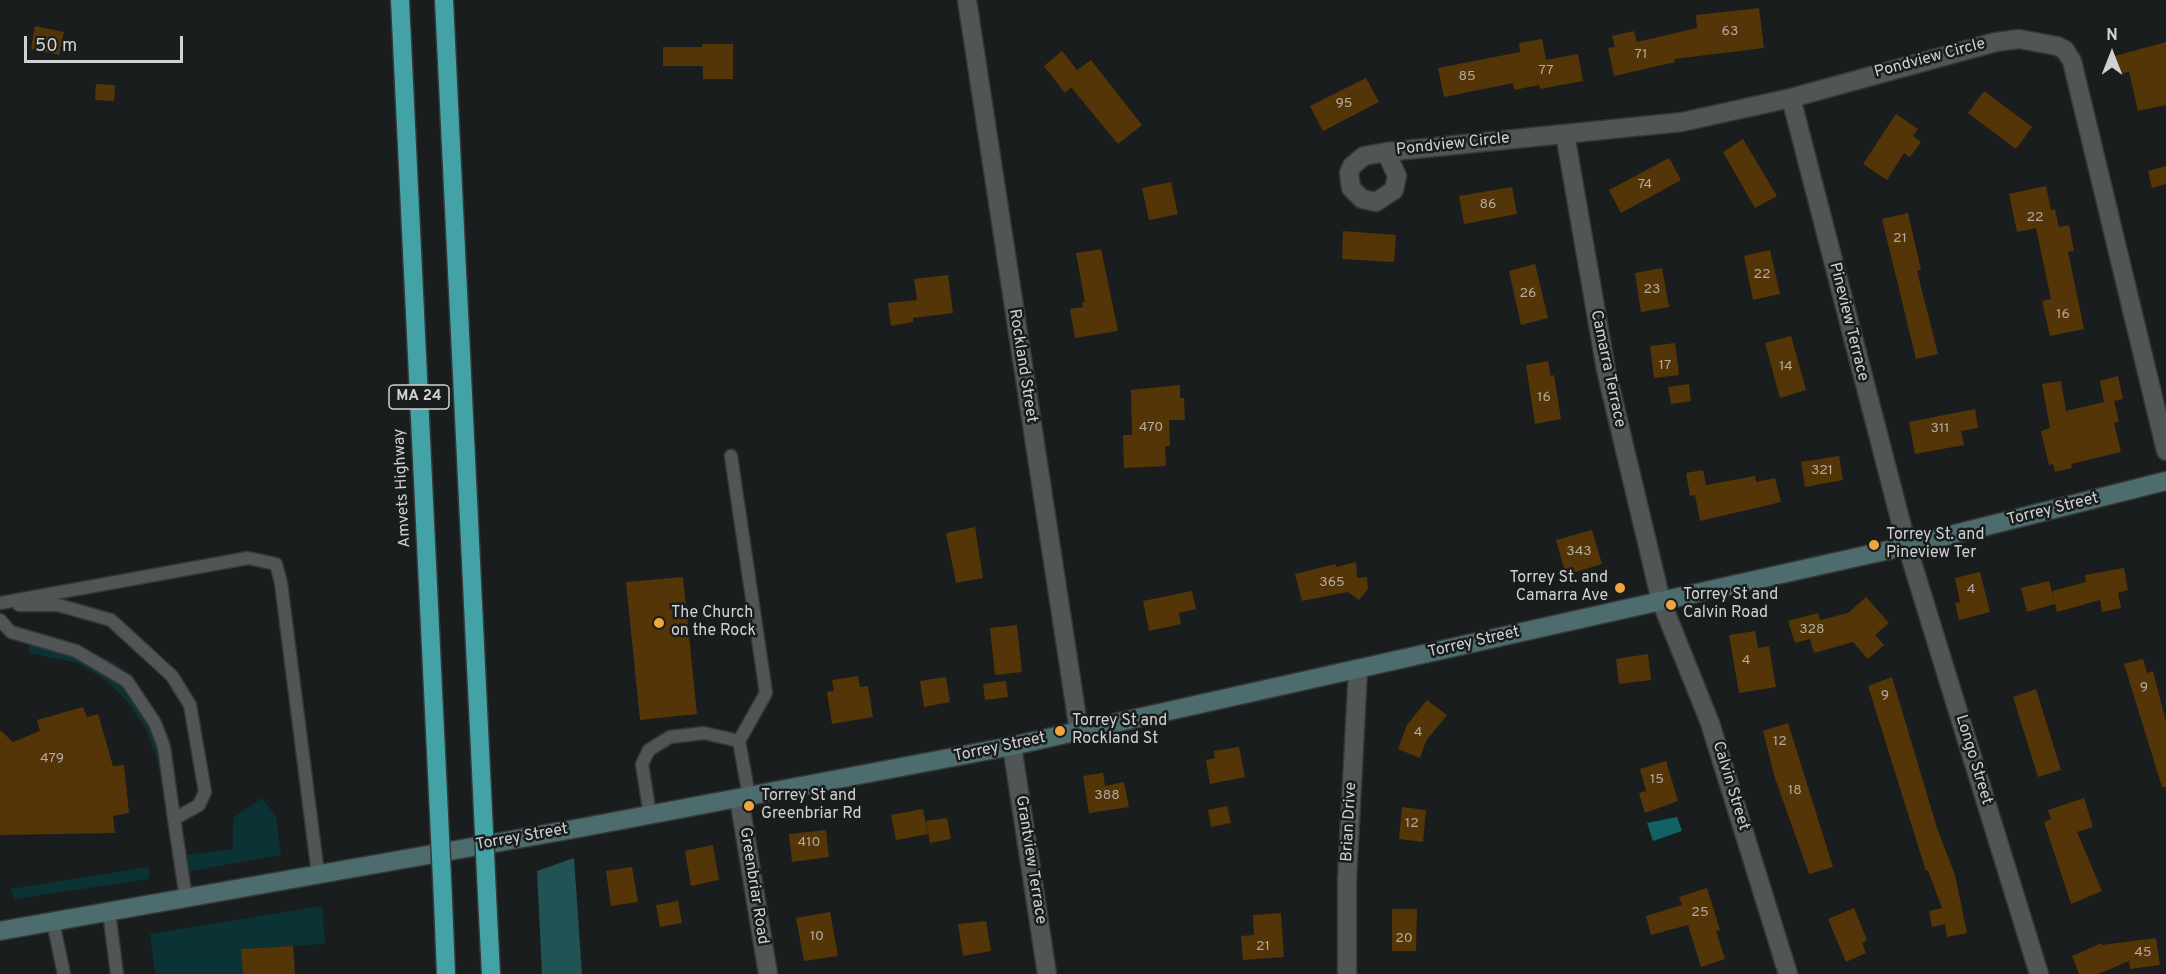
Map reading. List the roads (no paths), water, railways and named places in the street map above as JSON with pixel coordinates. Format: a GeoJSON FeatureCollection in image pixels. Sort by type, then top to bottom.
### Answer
{"type":"FeatureCollection","features":[{"type":"Feature","properties":{"kind":"highway","name":"Amvets Highway"},"geometry":{"type":"LineString","coordinates":[[400,0],[446,974]]}},
{"type":"Feature","properties":{"kind":"highway","name":"MA 24"},"geometry":{"type":"LineString","coordinates":[[444,0],[491,974]]}},
{"type":"Feature","properties":{"kind":"main road","name":"Torrey Street"},"geometry":{"type":"LineString","coordinates":[[0,931],[650,815],[1012,746],[1907,546],[2166,482]]}},
{"type":"Feature","properties":{"kind":"street","name":"Rockland Street"},"geometry":{"type":"LineString","coordinates":[[967,0],[1079,731]]}},
{"type":"Feature","properties":{"kind":"street","name":"Pondview Circle"},"geometry":{"type":"LineString","coordinates":[[1386,152],[1682,122],[1791,98],[1996,42],[2038,41],[2065,50],[2072,61],[2076,76],[2166,451]]}},
{"type":"Feature","properties":{"kind":"street","name":"Pineview Terrace"},"geometry":{"type":"LineString","coordinates":[[1791,98],[1907,546]]}},
{"type":"Feature","properties":{"kind":"street","name":"Camarra Terrace"},"geometry":{"type":"LineString","coordinates":[[1565,134],[1606,370],[1661,601]]}},
{"type":"Feature","properties":{"kind":"street","name":"Longo Street"},"geometry":{"type":"LineString","coordinates":[[1907,546],[2039,974]]}},
{"type":"Feature","properties":{"kind":"street","name":"Calvin Street"},"geometry":{"type":"LineString","coordinates":[[1661,601],[1710,723],[1788,974]]}},
{"type":"Feature","properties":{"kind":"street","name":"Brian Drive"},"geometry":{"type":"LineString","coordinates":[[1347,974],[1347,879],[1358,669]]}},
{"type":"Feature","properties":{"kind":"street","name":"Grantview Terrace"},"geometry":{"type":"LineString","coordinates":[[1012,746],[1047,974]]}},
{"type":"Feature","properties":{"kind":"street","name":"Greenbriar Road"},"geometry":{"type":"LineString","coordinates":[[744,797],[768,974]]}},
{"type":"Feature","properties":{"kind":"lane"},"geometry":{"type":"LineString","coordinates":[[731,456],[766,693],[739,741],[744,797]]}},
{"type":"Feature","properties":{"kind":"lane"},"geometry":{"type":"LineString","coordinates":[[0,604],[248,558],[276,564],[281,583],[318,874]]}},
{"type":"Feature","properties":{"kind":"lane"},"geometry":{"type":"LineString","coordinates":[[0,604],[58,605],[111,620],[172,676],[190,705],[205,792],[199,805],[174,819]]}},
{"type":"Feature","properties":{"kind":"lane"},"geometry":{"type":"LineString","coordinates":[[0,620],[11,632],[76,651],[127,681],[155,723],[164,747],[186,898]]}},
{"type":"Feature","properties":{"kind":"lane"},"geometry":{"type":"LineString","coordinates":[[650,815],[642,764],[649,750],[670,737],[704,733],[739,741]]}},
{"type":"Feature","properties":{"kind":"lane"},"geometry":{"type":"LineString","coordinates":[[109,912],[117,974]]}},
{"type":"Feature","properties":{"kind":"lane"},"geometry":{"type":"LineString","coordinates":[[53,922],[64,974]]}},
{"type":"Feature","properties":{"kind":"place","name":"Torrey St. and Pineview Ter"},"geometry":{"type":"Point","coordinates":[1874,545]}},
{"type":"Feature","properties":{"kind":"place","name":"Torrey St. and Camarra Ave"},"geometry":{"type":"Point","coordinates":[1620,588]}},
{"type":"Feature","properties":{"kind":"place","name":"Torrey St and Calvin Road"},"geometry":{"type":"Point","coordinates":[1671,605]}},
{"type":"Feature","properties":{"kind":"place","name":"The Church on the Rock"},"geometry":{"type":"Point","coordinates":[659,623]}},
{"type":"Feature","properties":{"kind":"place","name":"Torrey St and Rockland St"},"geometry":{"type":"Point","coordinates":[1060,731]}},
{"type":"Feature","properties":{"kind":"place","name":"Torrey St and Greenbriar Rd"},"geometry":{"type":"Point","coordinates":[749,806]}}]}
